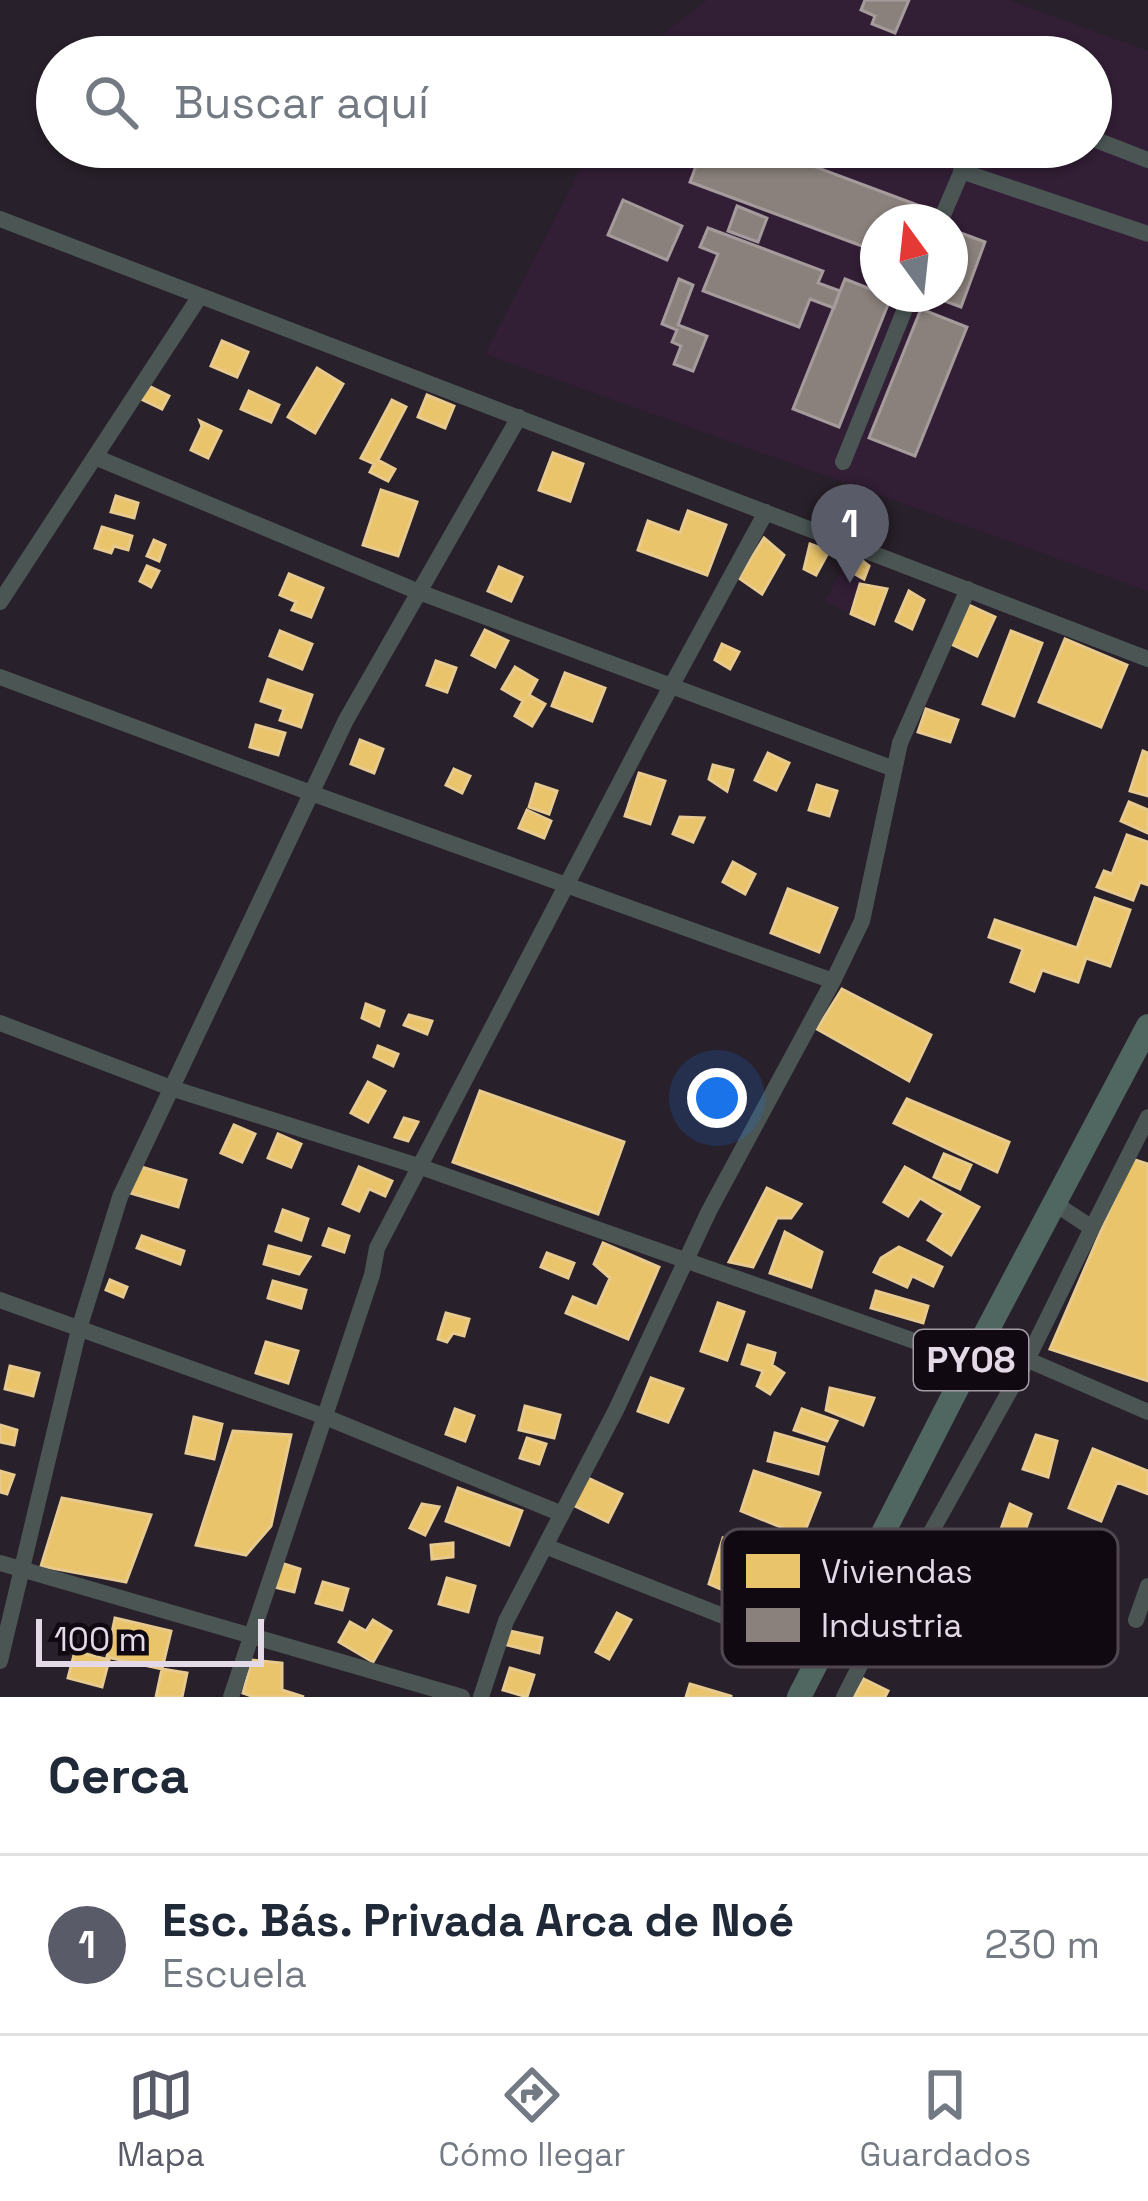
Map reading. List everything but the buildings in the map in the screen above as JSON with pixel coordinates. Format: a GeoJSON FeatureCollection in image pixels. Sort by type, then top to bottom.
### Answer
{"type":"FeatureCollection","features":[{"type":"Feature","properties":{"kind":"highway","name":"PY08"},"geometry":{"type":"LineString","coordinates":[[884,1529],[1148,1025]]}},
{"type":"Feature","properties":{"kind":"highway","name":"PY08"},"geometry":{"type":"LineString","coordinates":[[799,1697],[814,1667]]}},
{"type":"Feature","properties":{"kind":"street"},"geometry":{"type":"LineString","coordinates":[[1112,146],[1148,160]]}},
{"type":"Feature","properties":{"kind":"street"},"geometry":{"type":"LineString","coordinates":[[947,204],[962,168]]}},
{"type":"Feature","properties":{"kind":"street"},"geometry":{"type":"LineString","coordinates":[[961,171],[1148,234]]}},
{"type":"Feature","properties":{"kind":"street"},"geometry":{"type":"LineString","coordinates":[[0,219],[1148,658]]}},
{"type":"Feature","properties":{"kind":"street"},"geometry":{"type":"LineString","coordinates":[[0,602],[200,296]]}},
{"type":"Feature","properties":{"kind":"street"},"geometry":{"type":"LineString","coordinates":[[843,462],[904,312]]}},
{"type":"Feature","properties":{"kind":"street"},"geometry":{"type":"LineString","coordinates":[[0,1661],[79,1329],[120,1197],[346,720],[519,417]]}},
{"type":"Feature","properties":{"kind":"street"},"geometry":{"type":"LineString","coordinates":[[95,457],[419,592],[894,769]]}},
{"type":"Feature","properties":{"kind":"street"},"geometry":{"type":"LineString","coordinates":[[231,1697],[377,1249],[766,512]]}},
{"type":"Feature","properties":{"kind":"street"},"geometry":{"type":"LineString","coordinates":[[481,1697],[506,1621],[616,1410],[685,1261],[862,921],[900,743],[968,589]]}},
{"type":"Feature","properties":{"kind":"street"},"geometry":{"type":"LineString","coordinates":[[0,676],[833,980]]}},
{"type":"Feature","properties":{"kind":"street"},"geometry":{"type":"LineString","coordinates":[[0,1023],[171,1088],[421,1167],[685,1261],[976,1351],[1028,1358],[1148,1412]]}},
{"type":"Feature","properties":{"kind":"street"},"geometry":{"type":"LineString","coordinates":[[933,1529],[1028,1358],[1148,1117]]}},
{"type":"Feature","properties":{"kind":"street"},"geometry":{"type":"LineString","coordinates":[[1054,1203],[1092,1228]]}},
{"type":"Feature","properties":{"kind":"street"},"geometry":{"type":"LineString","coordinates":[[0,1300],[323,1416],[562,1514]]}},
{"type":"Feature","properties":{"kind":"street"},"geometry":{"type":"LineString","coordinates":[[544,1546],[722,1616]]}},
{"type":"Feature","properties":{"kind":"street"},"geometry":{"type":"LineString","coordinates":[[0,1563],[463,1697]]}},
{"type":"Feature","properties":{"kind":"street"},"geometry":{"type":"LineString","coordinates":[[1136,1620],[1148,1586]]}},
{"type":"Feature","properties":{"kind":"street"},"geometry":{"type":"LineString","coordinates":[[844,1697],[859,1667]]}},
{"type":"Feature","properties":{"kind":"shaded area"},"geometry":{"type":"Polygon","coordinates":[[[707,0],[1009,0],[1107,36],[660,36],[707,0]]]}},
{"type":"Feature","properties":{"kind":"shaded area"},"geometry":{"type":"Polygon","coordinates":[[[1112,38],[1148,51],[1148,591],[485,354],[581,168],[1112,168],[1112,38]]]}},
{"type":"Feature","properties":{"kind":"shaded area"},"geometry":{"type":"Polygon","coordinates":[[[848,556],[874,564],[848,612],[825,602],[848,556]]]}},
{"type":"Feature","properties":{"kind":"place","name":"Esc. Bás. Privada Arca de Noé"},"geometry":{"type":"Point","coordinates":[850,583]}}]}
